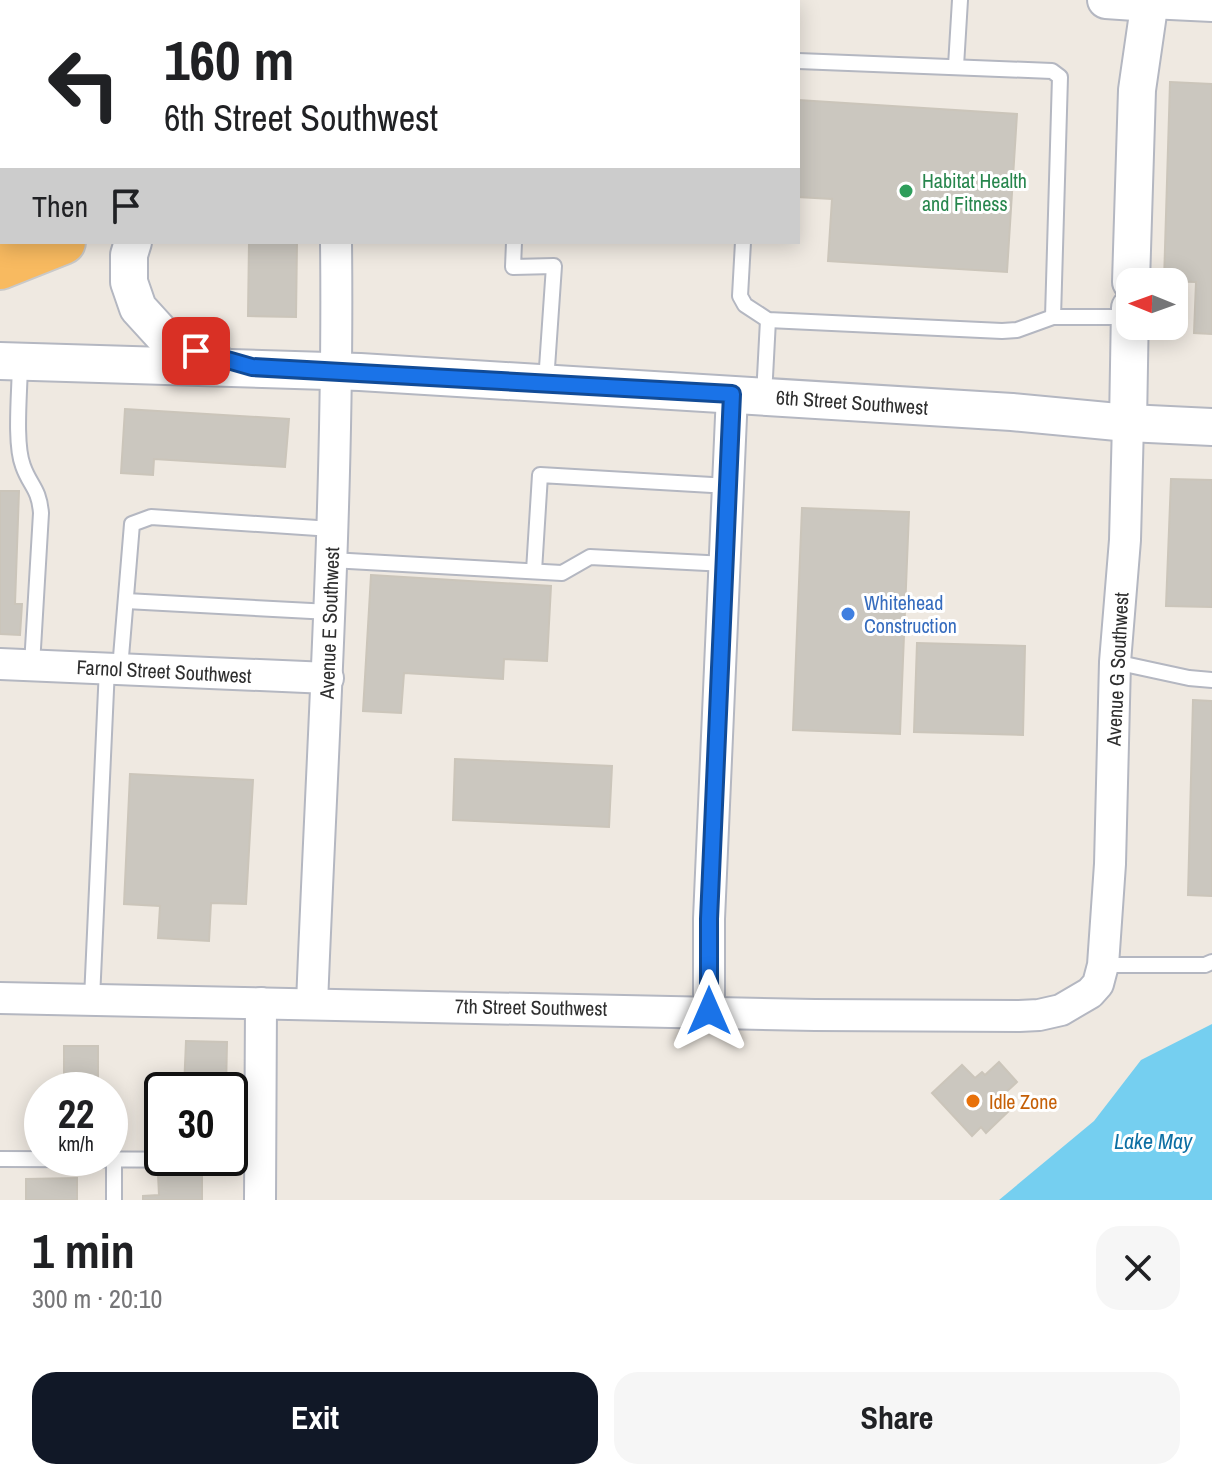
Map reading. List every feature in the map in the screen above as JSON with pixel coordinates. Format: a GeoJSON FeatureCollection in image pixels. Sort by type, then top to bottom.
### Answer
{"type":"FeatureCollection","features":[{"type":"Feature","properties":{"kind":"highway"},"geometry":{"type":"LineString","coordinates":[[0,267],[58,244]]}},
{"type":"Feature","properties":{"kind":"street"},"geometry":{"type":"LineString","coordinates":[[1106,0],[1212,6]]}},
{"type":"Feature","properties":{"kind":"street"},"geometry":{"type":"LineString","coordinates":[[1131,268],[1137,90],[1150,1]]}},
{"type":"Feature","properties":{"kind":"street","name":"6th Street Southwest"},"geometry":{"type":"LineString","coordinates":[[132,244],[129,282],[138,308],[169,342],[252,367]]}},
{"type":"Feature","properties":{"kind":"street","name":"Avenue E Southwest"},"geometry":{"type":"LineString","coordinates":[[312,1004],[328,678],[338,371],[336,244]]}},
{"type":"Feature","properties":{"kind":"street","name":"Avenue G Southwest"},"geometry":{"type":"LineString","coordinates":[[1061,1010],[1090,993],[1098,984],[1103,965],[1110,864],[1115,662],[1125,540],[1130,340]]}},
{"type":"Feature","properties":{"kind":"street","name":"6th Street Southwest"},"geometry":{"type":"LineString","coordinates":[[10,361],[338,371],[1212,427]]}},
{"type":"Feature","properties":{"kind":"street"},"geometry":{"type":"LineString","coordinates":[[709,1011],[709,919],[729,486],[748,395]]}},
{"type":"Feature","properties":{"kind":"street","name":"Farnol Street Southwest"},"geometry":{"type":"LineString","coordinates":[[0,664],[328,678]]}},
{"type":"Feature","properties":{"kind":"street","name":"7th Street Southwest"},"geometry":{"type":"LineString","coordinates":[[0,998],[1019,1016],[1061,1010]]}},
{"type":"Feature","properties":{"kind":"street"},"geometry":{"type":"LineString","coordinates":[[260,1200],[261,1003]]}},
{"type":"Feature","properties":{"kind":"lane"},"geometry":{"type":"LineString","coordinates":[[956,66],[960,0]]}},
{"type":"Feature","properties":{"kind":"lane"},"geometry":{"type":"LineString","coordinates":[[800,61],[1052,71],[1060,77],[1053,317]]}},
{"type":"Feature","properties":{"kind":"lane"},"geometry":{"type":"LineString","coordinates":[[514,244],[513,267],[554,266],[546,383]]}},
{"type":"Feature","properties":{"kind":"lane"},"geometry":{"type":"LineString","coordinates":[[743,244],[740,296],[745,305],[768,320],[1002,331],[1017,330],[1053,317],[1116,317]]}},
{"type":"Feature","properties":{"kind":"lane"},"geometry":{"type":"LineString","coordinates":[[748,395],[768,320]]}},
{"type":"Feature","properties":{"kind":"lane"},"geometry":{"type":"LineString","coordinates":[[10,361],[22,466],[40,498],[32,665]]}},
{"type":"Feature","properties":{"kind":"lane"},"geometry":{"type":"LineString","coordinates":[[534,571],[540,475],[729,486]]}},
{"type":"Feature","properties":{"kind":"lane"},"geometry":{"type":"LineString","coordinates":[[92,999],[114,669],[126,601],[132,524],[151,517],[332,529]]}},
{"type":"Feature","properties":{"kind":"lane"},"geometry":{"type":"LineString","coordinates":[[331,560],[562,573],[590,557],[726,564]]}},
{"type":"Feature","properties":{"kind":"lane"},"geometry":{"type":"LineString","coordinates":[[126,601],[330,612]]}},
{"type":"Feature","properties":{"kind":"lane"},"geometry":{"type":"LineString","coordinates":[[1115,662],[1212,680]]}},
{"type":"Feature","properties":{"kind":"lane"},"geometry":{"type":"LineString","coordinates":[[1103,965],[1205,965],[1212,962]]}},
{"type":"Feature","properties":{"kind":"lane"},"geometry":{"type":"LineString","coordinates":[[0,1159],[24,1159]]}},
{"type":"Feature","properties":{"kind":"lane"},"geometry":{"type":"LineString","coordinates":[[128,1159],[260,1160]]}},
{"type":"Feature","properties":{"kind":"lane"},"geometry":{"type":"LineString","coordinates":[[114,1176],[114,1200]]}},
{"type":"Feature","properties":{"kind":"water","name":"Lake May"},"geometry":{"type":"Polygon","coordinates":[[[1212,1024],[1212,1200],[999,1200],[1094,1121],[1141,1060],[1212,1024]]]}},
{"type":"Feature","properties":{"kind":"building"},"geometry":{"type":"Polygon","coordinates":[[[1170,82],[1212,84],[1212,334],[1194,333],[1196,282],[1188,282],[1188,268],[1164,268],[1170,82]]]}},
{"type":"Feature","properties":{"kind":"building"},"geometry":{"type":"Polygon","coordinates":[[[800,100],[1017,114],[1007,272],[828,261],[832,199],[800,197],[800,100]]]}},
{"type":"Feature","properties":{"kind":"building"},"geometry":{"type":"Polygon","coordinates":[[[249,244],[297,244],[296,317],[248,316],[249,244]]]}},
{"type":"Feature","properties":{"kind":"building"},"geometry":{"type":"Polygon","coordinates":[[[125,409],[289,419],[285,467],[154,459],[153,475],[121,473],[125,409]]]}},
{"type":"Feature","properties":{"kind":"building"},"geometry":{"type":"Polygon","coordinates":[[[1171,479],[1212,480],[1212,607],[1166,606],[1171,479]]]}},
{"type":"Feature","properties":{"kind":"building"},"geometry":{"type":"Polygon","coordinates":[[[0,491],[19,491],[15,604],[22,604],[20,635],[0,634],[0,491]]]}},
{"type":"Feature","properties":{"kind":"building"},"geometry":{"type":"Polygon","coordinates":[[[802,508],[909,512],[900,734],[793,730],[802,508]]]}},
{"type":"Feature","properties":{"kind":"building"},"geometry":{"type":"Polygon","coordinates":[[[371,575],[551,586],[547,661],[504,659],[503,679],[404,673],[401,713],[363,711],[371,575]]]}},
{"type":"Feature","properties":{"kind":"building"},"geometry":{"type":"Polygon","coordinates":[[[917,643],[1025,646],[1023,735],[914,732],[917,643]]]}},
{"type":"Feature","properties":{"kind":"building"},"geometry":{"type":"Polygon","coordinates":[[[1193,700],[1212,701],[1212,896],[1188,895],[1193,700]]]}},
{"type":"Feature","properties":{"kind":"building"},"geometry":{"type":"Polygon","coordinates":[[[455,759],[612,766],[609,827],[453,820],[455,759]]]}},
{"type":"Feature","properties":{"kind":"building"},"geometry":{"type":"Polygon","coordinates":[[[130,774],[253,780],[246,904],[211,903],[209,941],[158,938],[160,906],[124,904],[130,774]]]}},
{"type":"Feature","properties":{"kind":"building"},"geometry":{"type":"Polygon","coordinates":[[[186,1041],[227,1042],[226,1072],[185,1072],[186,1041]]]}},
{"type":"Feature","properties":{"kind":"building"},"geometry":{"type":"Polygon","coordinates":[[[64,1046],[98,1046],[98,1072],[64,1072],[64,1046]]]}},
{"type":"Feature","properties":{"kind":"building","name":"Idle Zone"},"geometry":{"type":"Polygon","coordinates":[[[999,1062],[1017,1082],[1003,1095],[1014,1106],[986,1133],[981,1127],[972,1136],[932,1093],[962,1065],[975,1078],[982,1072],[985,1075],[999,1062]]]}},
{"type":"Feature","properties":{"kind":"building"},"geometry":{"type":"Polygon","coordinates":[[[158,1176],[202,1176],[202,1200],[143,1200],[143,1196],[159,1195],[158,1176]]]}},
{"type":"Feature","properties":{"kind":"building"},"geometry":{"type":"Polygon","coordinates":[[[77,1178],[77,1200],[26,1200],[26,1179],[77,1178]]]}},
{"type":"Feature","properties":{"kind":"place","name":"Habitat Health and Fitness"},"geometry":{"type":"Point","coordinates":[906,191]}},
{"type":"Feature","properties":{"kind":"place","name":"Whitehead Construction"},"geometry":{"type":"Point","coordinates":[848,614]}},
{"type":"Feature","properties":{"kind":"place","name":"Idle Zone"},"geometry":{"type":"Point","coordinates":[973,1101]}},
{"type":"Feature","properties":{"kind":"route"},"geometry":{"type":"LineString","coordinates":[[196,351],[252,367],[732,394],[709,919],[709,1011]]}}]}
